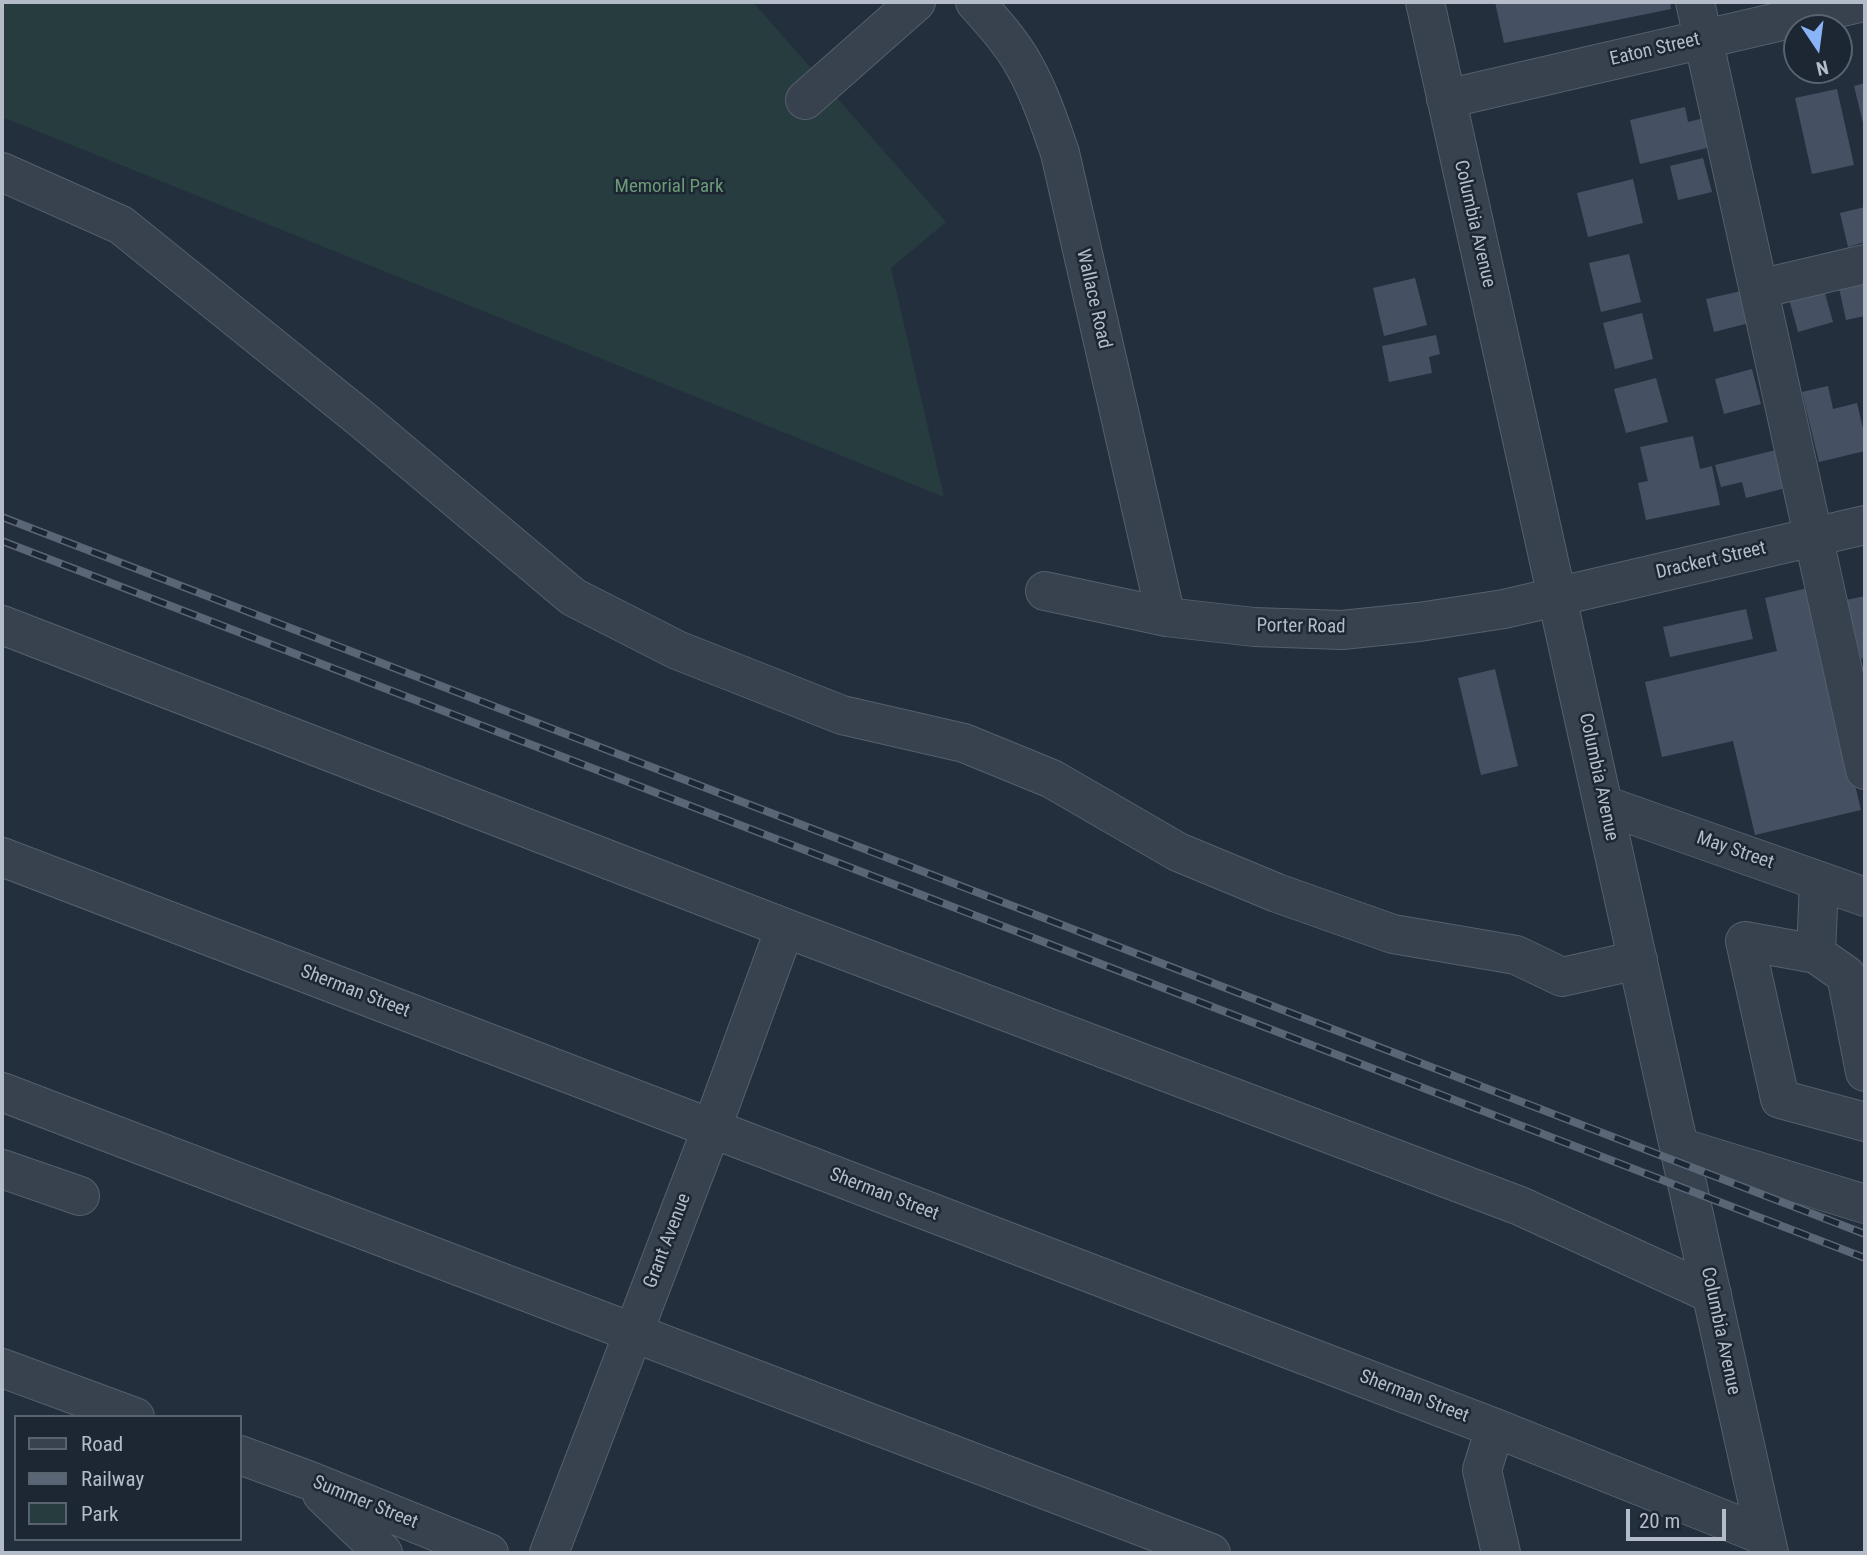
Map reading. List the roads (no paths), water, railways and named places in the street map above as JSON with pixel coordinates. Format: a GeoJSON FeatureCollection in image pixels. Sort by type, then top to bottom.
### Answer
{"type":"FeatureCollection","features":[{"type":"Feature","properties":{"kind":"street"},"geometry":{"type":"LineString","coordinates":[[805,100],[916,2]]}},
{"type":"Feature","properties":{"kind":"street","name":"Wallace Road"},"geometry":{"type":"LineString","coordinates":[[975,2],[1025,66],[1041,99],[1060,153],[1166,617]]}},
{"type":"Feature","properties":{"kind":"street","name":"Columbia Avenue"},"geometry":{"type":"LineString","coordinates":[[1425,2],[1767,1545]]}},
{"type":"Feature","properties":{"kind":"street"},"geometry":{"type":"LineString","coordinates":[[1695,2],[1813,537],[1859,717],[1865,771]]}},
{"type":"Feature","properties":{"kind":"street","name":"Eaton Street"},"geometry":{"type":"LineString","coordinates":[[1446,99],[1864,2]]}},
{"type":"Feature","properties":{"kind":"street"},"geometry":{"type":"LineString","coordinates":[[2,172],[121,225],[364,421],[573,597],[677,650],[842,715],[964,743],[1052,779],[1178,852],[1277,893],[1393,934],[1516,955],[1562,977],[1638,960]]}},
{"type":"Feature","properties":{"kind":"street"},"geometry":{"type":"LineString","coordinates":[[1759,289],[1865,264]]}},
{"type":"Feature","properties":{"kind":"street","name":"Drackert Street"},"geometry":{"type":"LineString","coordinates":[[1558,596],[1865,525]]}},
{"type":"Feature","properties":{"kind":"street","name":"Porter Road"},"geometry":{"type":"LineString","coordinates":[[1045,591],[1166,617],[1254,627],[1342,630],[1504,609],[1558,596]]}},
{"type":"Feature","properties":{"kind":"street"},"geometry":{"type":"LineString","coordinates":[[2,625],[785,928],[1520,1206],[1712,1294]]}},
{"type":"Feature","properties":{"kind":"street","name":"May Street"},"geometry":{"type":"LineString","coordinates":[[1604,805],[1865,897]]}},
{"type":"Feature","properties":{"kind":"street","name":"Sherman Street"},"geometry":{"type":"LineString","coordinates":[[2,856],[1495,1429],[1767,1545]]}},
{"type":"Feature","properties":{"kind":"street"},"geometry":{"type":"LineString","coordinates":[[1816,954],[1819,881]]}},
{"type":"Feature","properties":{"kind":"street","name":"Grant Avenue"},"geometry":{"type":"LineString","coordinates":[[549,1553],[711,1130],[785,928]]}},
{"type":"Feature","properties":{"kind":"street"},"geometry":{"type":"LineString","coordinates":[[1865,1072],[1846,975],[1816,954],[1745,941],[1780,1099],[1865,1122]]}},
{"type":"Feature","properties":{"kind":"street"},"geometry":{"type":"LineString","coordinates":[[2,1092],[1211,1553]]}},
{"type":"Feature","properties":{"kind":"street"},"geometry":{"type":"LineString","coordinates":[[1679,1147],[1865,1203]]}},
{"type":"Feature","properties":{"kind":"street"},"geometry":{"type":"LineString","coordinates":[[2,1169],[80,1196]]}},
{"type":"Feature","properties":{"kind":"street"},"geometry":{"type":"LineString","coordinates":[[2,1368],[130,1415]]}},
{"type":"Feature","properties":{"kind":"street"},"geometry":{"type":"LineString","coordinates":[[1495,1429],[1482,1470],[1501,1553]]}},
{"type":"Feature","properties":{"kind":"street","name":"Summer Street"},"geometry":{"type":"LineString","coordinates":[[242,1456],[489,1553]]}},
{"type":"Feature","properties":{"kind":"street"},"geometry":{"type":"LineString","coordinates":[[308,1480],[376,1551]]}},
{"type":"Feature","properties":{"kind":"railway"},"geometry":{"type":"LineString","coordinates":[[2,517],[1865,1234]]}},
{"type":"Feature","properties":{"kind":"railway"},"geometry":{"type":"LineString","coordinates":[[2,541],[1865,1258]]}},
{"type":"Feature","properties":{"kind":"park label","name":"Memorial Park"},"geometry":{"type":"Point","coordinates":[669,187]}}]}
